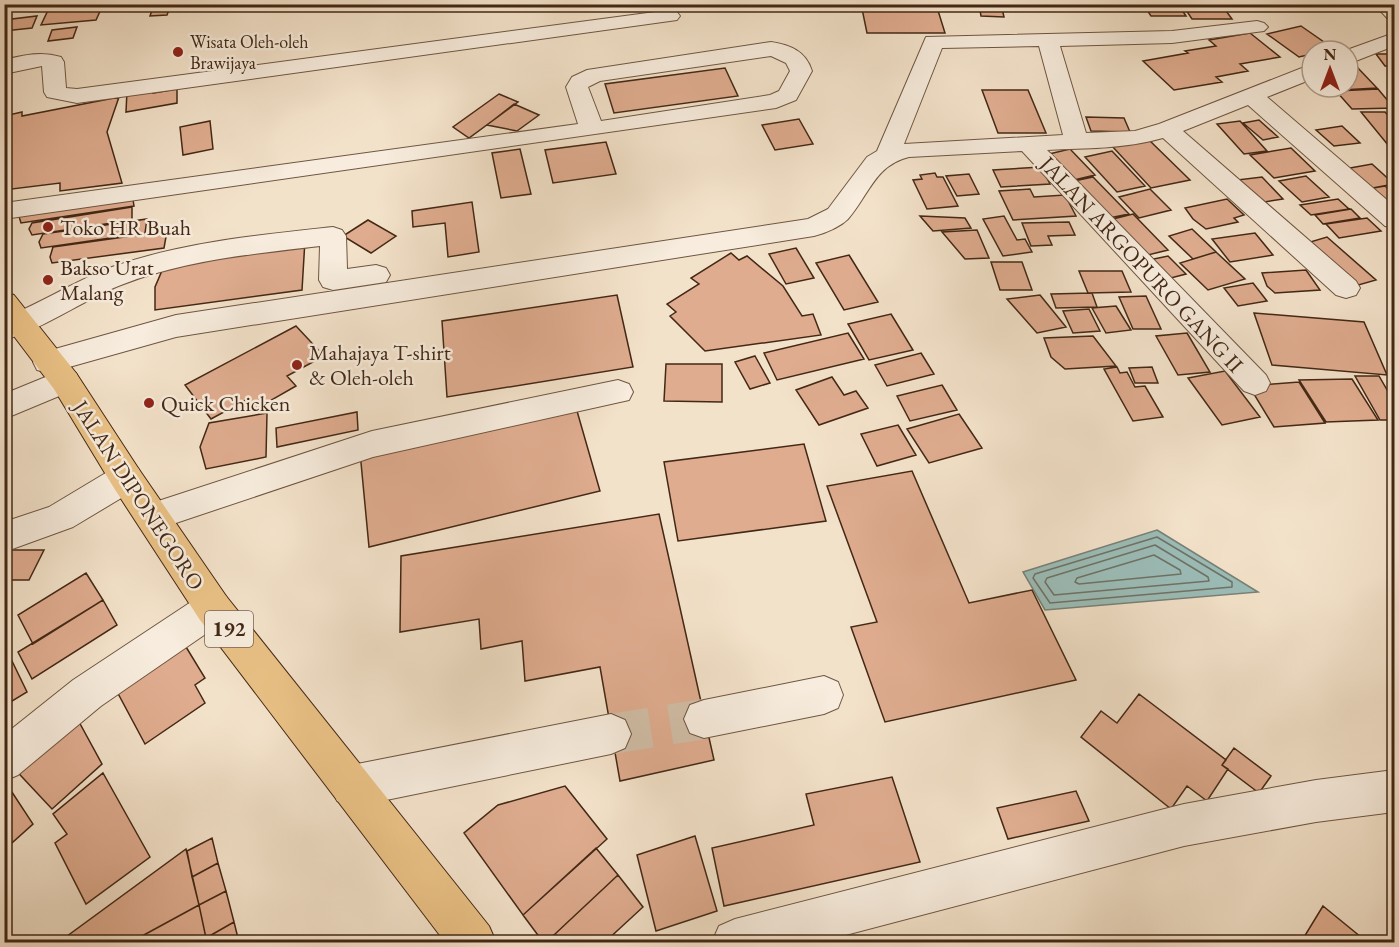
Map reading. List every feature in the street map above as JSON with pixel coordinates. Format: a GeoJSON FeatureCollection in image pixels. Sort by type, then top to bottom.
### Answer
{"type":"FeatureCollection","features":[{"type":"Feature","properties":{"kind":"main road","name":"JALAN DIPONEGORO"},"geometry":{"type":"LineString","coordinates":[[10,318],[57,371],[213,608],[473,942]]}},
{"type":"Feature","properties":{"kind":"street"},"geometry":{"type":"LineString","coordinates":[[1384,4],[1395,14]]}},
{"type":"Feature","properties":{"kind":"street"},"geometry":{"type":"LineString","coordinates":[[4,67],[37,60],[53,62],[55,92],[77,96],[670,16]]}},
{"type":"Feature","properties":{"kind":"street"},"geometry":{"type":"LineString","coordinates":[[887,154],[934,42],[1172,38],[1257,27]]}},
{"type":"Feature","properties":{"kind":"street"},"geometry":{"type":"LineString","coordinates":[[1360,52],[1395,39]]}},
{"type":"Feature","properties":{"kind":"street"},"geometry":{"type":"LineString","coordinates":[[1048,41],[1077,143]]}},
{"type":"Feature","properties":{"kind":"street"},"geometry":{"type":"LineString","coordinates":[[4,211],[592,129],[776,100],[788,95],[801,67],[791,56],[771,49],[595,75],[580,82],[577,87],[592,129]]}},
{"type":"Feature","properties":{"kind":"street"},"geometry":{"type":"LineString","coordinates":[[4,407],[57,371],[125,339],[176,326],[814,227],[837,215],[876,162],[887,154],[909,150],[1077,143],[1136,138],[1167,129],[1300,76]]}},
{"type":"Feature","properties":{"kind":"street"},"geometry":{"type":"LineString","coordinates":[[1250,95],[1395,220]]}},
{"type":"Feature","properties":{"kind":"street"},"geometry":{"type":"LineString","coordinates":[[1167,129],[1347,288]]}},
{"type":"Feature","properties":{"kind":"street","name":"JALAN ARGOPURO GANG II"},"geometry":{"type":"LineString","coordinates":[[1029,145],[1254,383]]}},
{"type":"Feature","properties":{"kind":"street"},"geometry":{"type":"LineString","coordinates":[[10,318],[125,273],[196,255],[333,236],[333,280],[437,267]]}},
{"type":"Feature","properties":{"kind":"street"},"geometry":{"type":"LineString","coordinates":[[152,517],[372,444],[618,392]]}},
{"type":"Feature","properties":{"kind":"street"},"geometry":{"type":"LineString","coordinates":[[4,537],[61,517],[126,478]]}},
{"type":"Feature","properties":{"kind":"street"},"geometry":{"type":"LineString","coordinates":[[4,761],[87,693],[213,608]]}},
{"type":"Feature","properties":{"kind":"street"},"geometry":{"type":"LineString","coordinates":[[704,719],[824,695]]}},
{"type":"Feature","properties":{"kind":"street"},"geometry":{"type":"LineString","coordinates":[[352,786],[611,734]]}},
{"type":"Feature","properties":{"kind":"street"},"geometry":{"type":"LineString","coordinates":[[735,942],[1184,825],[1316,801],[1395,791]]}},
{"type":"Feature","properties":{"kind":"water"},"geometry":{"type":"Polygon","coordinates":[[[1157,530],[1258,592],[1045,610],[1023,572],[1157,530]]]}},
{"type":"Feature","properties":{"kind":"building"},"geometry":{"type":"Polygon","coordinates":[[[4,4],[24,4],[21,9],[4,14],[4,4]]]}},
{"type":"Feature","properties":{"kind":"building"},"geometry":{"type":"Polygon","coordinates":[[[51,4],[71,4],[69,9],[102,7],[96,20],[41,25],[51,4]]]}},
{"type":"Feature","properties":{"kind":"building"},"geometry":{"type":"Polygon","coordinates":[[[154,4],[171,4],[167,15],[150,16],[154,4]]]}},
{"type":"Feature","properties":{"kind":"building"},"geometry":{"type":"Polygon","coordinates":[[[861,4],[936,4],[945,33],[867,33],[861,4]]]}},
{"type":"Feature","properties":{"kind":"building"},"geometry":{"type":"Polygon","coordinates":[[[979,4],[1001,4],[1004,17],[981,16],[979,4]]]}},
{"type":"Feature","properties":{"kind":"building"},"geometry":{"type":"Polygon","coordinates":[[[1106,4],[1137,4],[1140,9],[1109,10],[1106,4]]]}},
{"type":"Feature","properties":{"kind":"building"},"geometry":{"type":"Polygon","coordinates":[[[1143,4],[1178,4],[1186,16],[1151,16],[1143,4]]]}},
{"type":"Feature","properties":{"kind":"building"},"geometry":{"type":"Polygon","coordinates":[[[1182,4],[1221,4],[1232,19],[1192,19],[1182,4]]]}},
{"type":"Feature","properties":{"kind":"building"},"geometry":{"type":"Polygon","coordinates":[[[1231,4],[1289,4],[1292,11],[1233,7],[1231,4]]]}},
{"type":"Feature","properties":{"kind":"building"},"geometry":{"type":"Polygon","coordinates":[[[37,16],[32,28],[4,31],[4,20],[37,16]]]}},
{"type":"Feature","properties":{"kind":"building"},"geometry":{"type":"Polygon","coordinates":[[[1301,26],[1320,39],[1300,39],[1299,57],[1267,34],[1301,26]]]}},
{"type":"Feature","properties":{"kind":"building"},"geometry":{"type":"Polygon","coordinates":[[[77,27],[73,38],[48,41],[52,30],[77,27]]]}},
{"type":"Feature","properties":{"kind":"building"},"geometry":{"type":"Polygon","coordinates":[[[1250,33],[1280,57],[1240,64],[1248,71],[1216,77],[1222,82],[1174,90],[1143,61],[1216,46],[1209,40],[1250,33]]]}},
{"type":"Feature","properties":{"kind":"building"},"geometry":{"type":"Polygon","coordinates":[[[1376,54],[1394,54],[1394,66],[1385,66],[1376,54]]]}},
{"type":"Feature","properties":{"kind":"building"},"geometry":{"type":"Polygon","coordinates":[[[725,68],[738,96],[614,113],[605,84],[725,68]]]}},
{"type":"Feature","properties":{"kind":"building"},"geometry":{"type":"Polygon","coordinates":[[[1360,70],[1377,88],[1360,89],[1360,70]]]}},
{"type":"Feature","properties":{"kind":"building"},"geometry":{"type":"Polygon","coordinates":[[[153,87],[153,93],[177,89],[177,103],[126,112],[127,91],[153,87]]]}},
{"type":"Feature","properties":{"kind":"building"},"geometry":{"type":"Polygon","coordinates":[[[1378,89],[1394,108],[1352,109],[1343,99],[1360,99],[1360,90],[1378,89]]]}},
{"type":"Feature","properties":{"kind":"building"},"geometry":{"type":"Polygon","coordinates":[[[982,90],[1028,90],[1046,133],[998,133],[982,90]]]}},
{"type":"Feature","properties":{"kind":"building"},"geometry":{"type":"Polygon","coordinates":[[[499,94],[518,102],[469,138],[453,127],[499,94]]]}},
{"type":"Feature","properties":{"kind":"building"},"geometry":{"type":"Polygon","coordinates":[[[119,97],[107,132],[122,183],[60,191],[60,183],[4,190],[4,116],[22,112],[22,116],[119,97]]]}},
{"type":"Feature","properties":{"kind":"building"},"geometry":{"type":"Polygon","coordinates":[[[514,104],[539,115],[517,131],[487,125],[514,104]]]}},
{"type":"Feature","properties":{"kind":"building"},"geometry":{"type":"Polygon","coordinates":[[[1361,112],[1385,112],[1394,122],[1394,144],[1388,145],[1361,112]]]}},
{"type":"Feature","properties":{"kind":"building"},"geometry":{"type":"Polygon","coordinates":[[[1086,117],[1124,118],[1130,132],[1091,131],[1086,117]]]}},
{"type":"Feature","properties":{"kind":"building"},"geometry":{"type":"Polygon","coordinates":[[[799,119],[813,144],[775,150],[762,125],[799,119]]]}},
{"type":"Feature","properties":{"kind":"building"},"geometry":{"type":"Polygon","coordinates":[[[1259,120],[1278,137],[1263,140],[1243,123],[1259,120]]]}},
{"type":"Feature","properties":{"kind":"building"},"geometry":{"type":"Polygon","coordinates":[[[210,121],[213,149],[183,155],[180,127],[210,121]]]}},
{"type":"Feature","properties":{"kind":"building"},"geometry":{"type":"Polygon","coordinates":[[[1240,121],[1267,151],[1244,154],[1217,124],[1240,121]]]}},
{"type":"Feature","properties":{"kind":"building"},"geometry":{"type":"Polygon","coordinates":[[[1342,126],[1360,143],[1334,146],[1316,130],[1342,126]]]}},
{"type":"Feature","properties":{"kind":"building"},"geometry":{"type":"Polygon","coordinates":[[[1147,138],[1190,180],[1151,188],[1111,145],[1147,138]]]}},
{"type":"Feature","properties":{"kind":"building"},"geometry":{"type":"Polygon","coordinates":[[[606,142],[616,174],[553,183],[545,150],[606,142]]]}},
{"type":"Feature","properties":{"kind":"building"},"geometry":{"type":"Polygon","coordinates":[[[1291,148],[1315,171],[1274,178],[1250,155],[1291,148]]]}},
{"type":"Feature","properties":{"kind":"building"},"geometry":{"type":"Polygon","coordinates":[[[520,149],[531,194],[501,198],[492,153],[520,149]]]}},
{"type":"Feature","properties":{"kind":"building"},"geometry":{"type":"Polygon","coordinates":[[[1070,149],[1095,175],[1074,180],[1049,154],[1070,149]]]}},
{"type":"Feature","properties":{"kind":"building"},"geometry":{"type":"Polygon","coordinates":[[[1112,151],[1145,186],[1117,192],[1085,157],[1112,151]]]}},
{"type":"Feature","properties":{"kind":"building"},"geometry":{"type":"Polygon","coordinates":[[[1372,164],[1394,184],[1362,190],[1339,170],[1372,164]]]}},
{"type":"Feature","properties":{"kind":"building"},"geometry":{"type":"Polygon","coordinates":[[[1041,167],[1050,184],[1001,187],[993,170],[1041,167]]]}},
{"type":"Feature","properties":{"kind":"building"},"geometry":{"type":"Polygon","coordinates":[[[935,173],[937,177],[943,177],[958,206],[927,209],[913,180],[922,179],[920,175],[935,173]]]}},
{"type":"Feature","properties":{"kind":"building"},"geometry":{"type":"Polygon","coordinates":[[[969,174],[979,194],[957,196],[946,176],[969,174]]]}},
{"type":"Feature","properties":{"kind":"building"},"geometry":{"type":"Polygon","coordinates":[[[1306,176],[1329,197],[1302,202],[1279,181],[1306,176]]]}},
{"type":"Feature","properties":{"kind":"building"},"geometry":{"type":"Polygon","coordinates":[[[1093,177],[1129,214],[1109,218],[1074,181],[1093,177]]]}},
{"type":"Feature","properties":{"kind":"building"},"geometry":{"type":"Polygon","coordinates":[[[1262,177],[1283,199],[1258,203],[1237,180],[1262,177]]]}},
{"type":"Feature","properties":{"kind":"building"},"geometry":{"type":"Polygon","coordinates":[[[1385,186],[1394,194],[1394,219],[1362,190],[1385,186]]]}},
{"type":"Feature","properties":{"kind":"building"},"geometry":{"type":"Polygon","coordinates":[[[1030,189],[1034,197],[1065,195],[1076,216],[1013,220],[999,191],[1030,189]]]}},
{"type":"Feature","properties":{"kind":"building"},"geometry":{"type":"Polygon","coordinates":[[[1150,189],[1171,210],[1139,218],[1119,197],[1150,189]]]}},
{"type":"Feature","properties":{"kind":"building"},"geometry":{"type":"Polygon","coordinates":[[[132,193],[134,206],[21,223],[17,210],[132,193]]]}},
{"type":"Feature","properties":{"kind":"building"},"geometry":{"type":"Polygon","coordinates":[[[1227,199],[1244,215],[1234,218],[1238,222],[1206,229],[1193,219],[1185,208],[1227,199]]]}},
{"type":"Feature","properties":{"kind":"building"},"geometry":{"type":"Polygon","coordinates":[[[1338,199],[1349,209],[1311,215],[1300,205],[1338,199]]]}},
{"type":"Feature","properties":{"kind":"building"},"geometry":{"type":"Polygon","coordinates":[[[472,202],[479,252],[448,257],[445,223],[413,227],[412,211],[472,202]]]}},
{"type":"Feature","properties":{"kind":"building"},"geometry":{"type":"Polygon","coordinates":[[[132,207],[132,220],[32,235],[29,229],[32,223],[132,207]]]}},
{"type":"Feature","properties":{"kind":"building"},"geometry":{"type":"Polygon","coordinates":[[[1351,209],[1360,218],[1323,224],[1315,215],[1351,209]]]}},
{"type":"Feature","properties":{"kind":"building"},"geometry":{"type":"Polygon","coordinates":[[[1133,214],[1168,250],[1148,255],[1113,219],[1133,214]]]}},
{"type":"Feature","properties":{"kind":"building"},"geometry":{"type":"Polygon","coordinates":[[[920,216],[965,218],[971,228],[933,231],[920,216]]]}},
{"type":"Feature","properties":{"kind":"building"},"geometry":{"type":"Polygon","coordinates":[[[1004,216],[1017,240],[1025,239],[1032,252],[1003,256],[983,219],[1004,216]]]}},
{"type":"Feature","properties":{"kind":"building"},"geometry":{"type":"Polygon","coordinates":[[[1367,218],[1381,231],[1339,238],[1326,224],[1367,218]]]}},
{"type":"Feature","properties":{"kind":"building"},"geometry":{"type":"Polygon","coordinates":[[[147,219],[145,233],[41,248],[39,242],[43,234],[147,219]]]}},
{"type":"Feature","properties":{"kind":"building"},"geometry":{"type":"Polygon","coordinates":[[[368,220],[396,236],[371,253],[343,236],[368,220]]]}},
{"type":"Feature","properties":{"kind":"building"},"geometry":{"type":"Polygon","coordinates":[[[1069,222],[1075,235],[1048,236],[1052,245],[1031,246],[1022,223],[1069,222]]]}},
{"type":"Feature","properties":{"kind":"building"},"geometry":{"type":"Polygon","coordinates":[[[1192,229],[1216,252],[1193,259],[1169,236],[1192,229]]]}},
{"type":"Feature","properties":{"kind":"building"},"geometry":{"type":"Polygon","coordinates":[[[977,230],[989,258],[965,259],[942,232],[977,230]]]}},
{"type":"Feature","properties":{"kind":"building"},"geometry":{"type":"Polygon","coordinates":[[[167,231],[164,248],[52,263],[50,257],[53,247],[167,231]]]}},
{"type":"Feature","properties":{"kind":"building"},"geometry":{"type":"Polygon","coordinates":[[[1255,233],[1273,255],[1230,262],[1212,239],[1255,233]]]}},
{"type":"Feature","properties":{"kind":"building"},"geometry":{"type":"Polygon","coordinates":[[[1327,237],[1376,280],[1348,288],[1300,245],[1327,237]]]}},
{"type":"Feature","properties":{"kind":"building"},"geometry":{"type":"Polygon","coordinates":[[[305,240],[302,290],[155,310],[155,287],[164,266],[305,240]]]}},
{"type":"Feature","properties":{"kind":"building"},"geometry":{"type":"Polygon","coordinates":[[[796,248],[814,278],[786,284],[769,254],[796,248]]]}},
{"type":"Feature","properties":{"kind":"building"},"geometry":{"type":"Polygon","coordinates":[[[1216,252],[1245,279],[1208,290],[1180,263],[1216,252]]]}},
{"type":"Feature","properties":{"kind":"building"},"geometry":{"type":"Polygon","coordinates":[[[731,253],[739,260],[747,256],[783,286],[802,316],[813,314],[821,335],[705,351],[670,316],[676,312],[667,304],[699,284],[691,278],[731,253]]]}},
{"type":"Feature","properties":{"kind":"building"},"geometry":{"type":"Polygon","coordinates":[[[849,255],[878,302],[844,310],[816,263],[849,255]]]}},
{"type":"Feature","properties":{"kind":"building"},"geometry":{"type":"Polygon","coordinates":[[[1168,256],[1186,274],[1167,279],[1149,260],[1168,256]]]}},
{"type":"Feature","properties":{"kind":"building"},"geometry":{"type":"Polygon","coordinates":[[[991,262],[1022,262],[1032,290],[1000,290],[991,262]]]}},
{"type":"Feature","properties":{"kind":"building"},"geometry":{"type":"Polygon","coordinates":[[[1306,270],[1320,290],[1275,293],[1267,286],[1262,273],[1306,270]]]}},
{"type":"Feature","properties":{"kind":"building"},"geometry":{"type":"Polygon","coordinates":[[[1079,271],[1122,271],[1131,292],[1088,293],[1079,271]]]}},
{"type":"Feature","properties":{"kind":"building"},"geometry":{"type":"Polygon","coordinates":[[[1253,283],[1267,301],[1238,306],[1224,288],[1253,283]]]}},
{"type":"Feature","properties":{"kind":"building"},"geometry":{"type":"Polygon","coordinates":[[[1092,293],[1097,307],[1056,308],[1051,294],[1092,293]]]}},
{"type":"Feature","properties":{"kind":"building"},"geometry":{"type":"Polygon","coordinates":[[[617,295],[633,367],[447,397],[442,321],[617,295]]]}},
{"type":"Feature","properties":{"kind":"building"},"geometry":{"type":"Polygon","coordinates":[[[1040,295],[1066,327],[1037,333],[1007,299],[1040,295]]]}},
{"type":"Feature","properties":{"kind":"building"},"geometry":{"type":"Polygon","coordinates":[[[1146,296],[1161,329],[1133,329],[1119,297],[1146,296]]]}},
{"type":"Feature","properties":{"kind":"building"},"geometry":{"type":"Polygon","coordinates":[[[1116,306],[1131,330],[1106,333],[1092,308],[1116,306]]]}},
{"type":"Feature","properties":{"kind":"building"},"geometry":{"type":"Polygon","coordinates":[[[1089,309],[1100,331],[1073,333],[1063,311],[1089,309]]]}},
{"type":"Feature","properties":{"kind":"building"},"geometry":{"type":"Polygon","coordinates":[[[1254,313],[1364,322],[1387,375],[1272,365],[1254,313]]]}},
{"type":"Feature","properties":{"kind":"building"},"geometry":{"type":"Polygon","coordinates":[[[891,314],[913,350],[869,360],[848,324],[891,314]]]}},
{"type":"Feature","properties":{"kind":"building"},"geometry":{"type":"Polygon","coordinates":[[[296,326],[324,356],[287,376],[296,386],[254,410],[246,400],[211,419],[185,385],[296,326]]]}},
{"type":"Feature","properties":{"kind":"building"},"geometry":{"type":"Polygon","coordinates":[[[848,333],[864,359],[777,380],[764,353],[848,333]]]}},
{"type":"Feature","properties":{"kind":"building"},"geometry":{"type":"Polygon","coordinates":[[[1187,333],[1210,372],[1178,375],[1156,336],[1187,333]]]}},
{"type":"Feature","properties":{"kind":"building"},"geometry":{"type":"Polygon","coordinates":[[[1093,336],[1116,366],[1065,369],[1051,357],[1044,338],[1093,336]]]}},
{"type":"Feature","properties":{"kind":"building"},"geometry":{"type":"Polygon","coordinates":[[[921,353],[934,374],[887,386],[875,365],[921,353]]]}},
{"type":"Feature","properties":{"kind":"building"},"geometry":{"type":"Polygon","coordinates":[[[755,356],[770,383],[750,389],[735,362],[755,356]]]}},
{"type":"Feature","properties":{"kind":"building"},"geometry":{"type":"Polygon","coordinates":[[[666,364],[722,364],[722,402],[664,401],[666,364]]]}},
{"type":"Feature","properties":{"kind":"building"},"geometry":{"type":"Polygon","coordinates":[[[1117,367],[1120,373],[1127,372],[1135,387],[1145,386],[1163,417],[1133,421],[1104,369],[1117,367]]]}},
{"type":"Feature","properties":{"kind":"building"},"geometry":{"type":"Polygon","coordinates":[[[1152,367],[1158,383],[1135,383],[1129,368],[1152,367]]]}},
{"type":"Feature","properties":{"kind":"building"},"geometry":{"type":"Polygon","coordinates":[[[1225,371],[1260,417],[1222,425],[1188,378],[1225,371]]]}},
{"type":"Feature","properties":{"kind":"building"},"geometry":{"type":"Polygon","coordinates":[[[1355,376],[1379,376],[1394,402],[1394,420],[1380,420],[1355,376]]]}},
{"type":"Feature","properties":{"kind":"building"},"geometry":{"type":"Polygon","coordinates":[[[832,377],[844,395],[856,391],[868,408],[819,425],[796,390],[832,377]]]}},
{"type":"Feature","properties":{"kind":"building"},"geometry":{"type":"Polygon","coordinates":[[[1352,379],[1378,420],[1326,422],[1299,380],[1352,379]]]}},
{"type":"Feature","properties":{"kind":"building"},"geometry":{"type":"Polygon","coordinates":[[[1299,382],[1325,423],[1274,427],[1249,386],[1299,382]]]}},
{"type":"Feature","properties":{"kind":"building"},"geometry":{"type":"Polygon","coordinates":[[[942,385],[957,410],[910,421],[897,396],[942,385]]]}},
{"type":"Feature","properties":{"kind":"building"},"geometry":{"type":"Polygon","coordinates":[[[575,404],[600,491],[369,547],[360,452],[575,404]]]}},
{"type":"Feature","properties":{"kind":"building"},"geometry":{"type":"Polygon","coordinates":[[[357,412],[358,430],[277,447],[276,428],[357,412]]]}},
{"type":"Feature","properties":{"kind":"building"},"geometry":{"type":"Polygon","coordinates":[[[267,413],[266,457],[206,469],[200,447],[209,423],[267,413]]]}},
{"type":"Feature","properties":{"kind":"building"},"geometry":{"type":"Polygon","coordinates":[[[959,414],[982,448],[929,463],[907,429],[959,414]]]}},
{"type":"Feature","properties":{"kind":"building"},"geometry":{"type":"Polygon","coordinates":[[[898,425],[916,455],[877,466],[861,434],[898,425]]]}},
{"type":"Feature","properties":{"kind":"building"},"geometry":{"type":"Polygon","coordinates":[[[804,444],[826,521],[678,541],[664,462],[804,444]]]}},
{"type":"Feature","properties":{"kind":"building"},"geometry":{"type":"Polygon","coordinates":[[[912,471],[969,603],[1032,590],[1076,680],[885,722],[851,627],[877,622],[827,486],[912,471]]]}},
{"type":"Feature","properties":{"kind":"building"},"geometry":{"type":"Polygon","coordinates":[[[659,514],[714,760],[620,781],[600,667],[525,681],[522,641],[481,649],[479,619],[400,632],[401,556],[659,514]]]}},
{"type":"Feature","properties":{"kind":"building"},"geometry":{"type":"Polygon","coordinates":[[[7,550],[44,550],[29,580],[4,580],[4,555],[7,550]]]}},
{"type":"Feature","properties":{"kind":"building"},"geometry":{"type":"Polygon","coordinates":[[[86,573],[103,600],[33,644],[18,615],[86,573]]]}},
{"type":"Feature","properties":{"kind":"building"},"geometry":{"type":"Polygon","coordinates":[[[103,600],[117,625],[32,679],[18,652],[103,600]]]}},
{"type":"Feature","properties":{"kind":"building"},"geometry":{"type":"Polygon","coordinates":[[[183,642],[205,678],[195,685],[205,703],[145,744],[114,686],[183,642]]]}},
{"type":"Feature","properties":{"kind":"building"},"geometry":{"type":"Polygon","coordinates":[[[12,661],[27,692],[4,706],[4,666],[12,661]]]}},
{"type":"Feature","properties":{"kind":"building"},"geometry":{"type":"Polygon","coordinates":[[[1139,694],[1226,760],[1222,765],[1228,769],[1207,801],[1187,786],[1171,809],[1081,737],[1101,711],[1117,723],[1139,694]]]}},
{"type":"Feature","properties":{"kind":"building"},"geometry":{"type":"Polygon","coordinates":[[[72,709],[102,764],[52,809],[8,762],[72,709]]]}},
{"type":"Feature","properties":{"kind":"building"},"geometry":{"type":"Polygon","coordinates":[[[1234,748],[1271,776],[1259,793],[1222,765],[1234,748]]]}},
{"type":"Feature","properties":{"kind":"building"},"geometry":{"type":"Polygon","coordinates":[[[103,773],[150,857],[86,904],[55,843],[67,834],[53,814],[103,773]]]}},
{"type":"Feature","properties":{"kind":"building"},"geometry":{"type":"Polygon","coordinates":[[[892,777],[920,862],[724,906],[712,848],[814,825],[806,794],[892,777]]]}},
{"type":"Feature","properties":{"kind":"building"},"geometry":{"type":"Polygon","coordinates":[[[4,780],[33,824],[4,850],[4,780]]]}},
{"type":"Feature","properties":{"kind":"building"},"geometry":{"type":"Polygon","coordinates":[[[565,786],[607,839],[523,915],[464,833],[498,805],[565,786]]]}},
{"type":"Feature","properties":{"kind":"building"},"geometry":{"type":"Polygon","coordinates":[[[1076,791],[1089,821],[1008,839],[997,808],[1076,791]]]}},
{"type":"Feature","properties":{"kind":"building"},"geometry":{"type":"Polygon","coordinates":[[[695,836],[717,911],[656,931],[637,855],[695,836]]]}},
{"type":"Feature","properties":{"kind":"building"},"geometry":{"type":"Polygon","coordinates":[[[212,838],[218,863],[192,877],[187,851],[212,838]]]}},
{"type":"Feature","properties":{"kind":"building"},"geometry":{"type":"Polygon","coordinates":[[[596,848],[618,875],[555,934],[543,942],[523,915],[596,848]]]}},
{"type":"Feature","properties":{"kind":"building"},"geometry":{"type":"Polygon","coordinates":[[[186,849],[199,905],[131,942],[59,942],[186,849]]]}},
{"type":"Feature","properties":{"kind":"building"},"geometry":{"type":"Polygon","coordinates":[[[218,863],[226,891],[199,905],[192,877],[218,863]]]}},
{"type":"Feature","properties":{"kind":"building"},"geometry":{"type":"Polygon","coordinates":[[[618,875],[643,907],[605,942],[561,942],[555,934],[618,875]]]}},
{"type":"Feature","properties":{"kind":"building"},"geometry":{"type":"Polygon","coordinates":[[[226,891],[234,922],[206,938],[199,905],[226,891]]]}},
{"type":"Feature","properties":{"kind":"building"},"geometry":{"type":"Polygon","coordinates":[[[199,905],[206,938],[198,942],[131,942],[199,905]]]}},
{"type":"Feature","properties":{"kind":"building"},"geometry":{"type":"Polygon","coordinates":[[[1323,906],[1367,942],[1301,942],[1323,906]]]}},
{"type":"Feature","properties":{"kind":"building"},"geometry":{"type":"Polygon","coordinates":[[[234,922],[239,942],[207,942],[206,938],[234,922]]]}},
{"type":"Feature","properties":{"kind":"tunnel"},"geometry":{"type":"LineString","coordinates":[[611,734],[704,719]]}},
{"type":"Feature","properties":{"kind":"place","name":"Wisata Oleh-oleh Brawijaya"},"geometry":{"type":"Point","coordinates":[178,52]}},
{"type":"Feature","properties":{"kind":"place","name":"Toko HR Buah"},"geometry":{"type":"Point","coordinates":[48,227]}},
{"type":"Feature","properties":{"kind":"place","name":"Bakso Urat Malang"},"geometry":{"type":"Point","coordinates":[48,280]}},
{"type":"Feature","properties":{"kind":"place","name":"Mahajaya T-shirt & Oleh-oleh"},"geometry":{"type":"Point","coordinates":[297,365]}},
{"type":"Feature","properties":{"kind":"place","name":"Quick Chicken"},"geometry":{"type":"Point","coordinates":[149,403]}}]}
